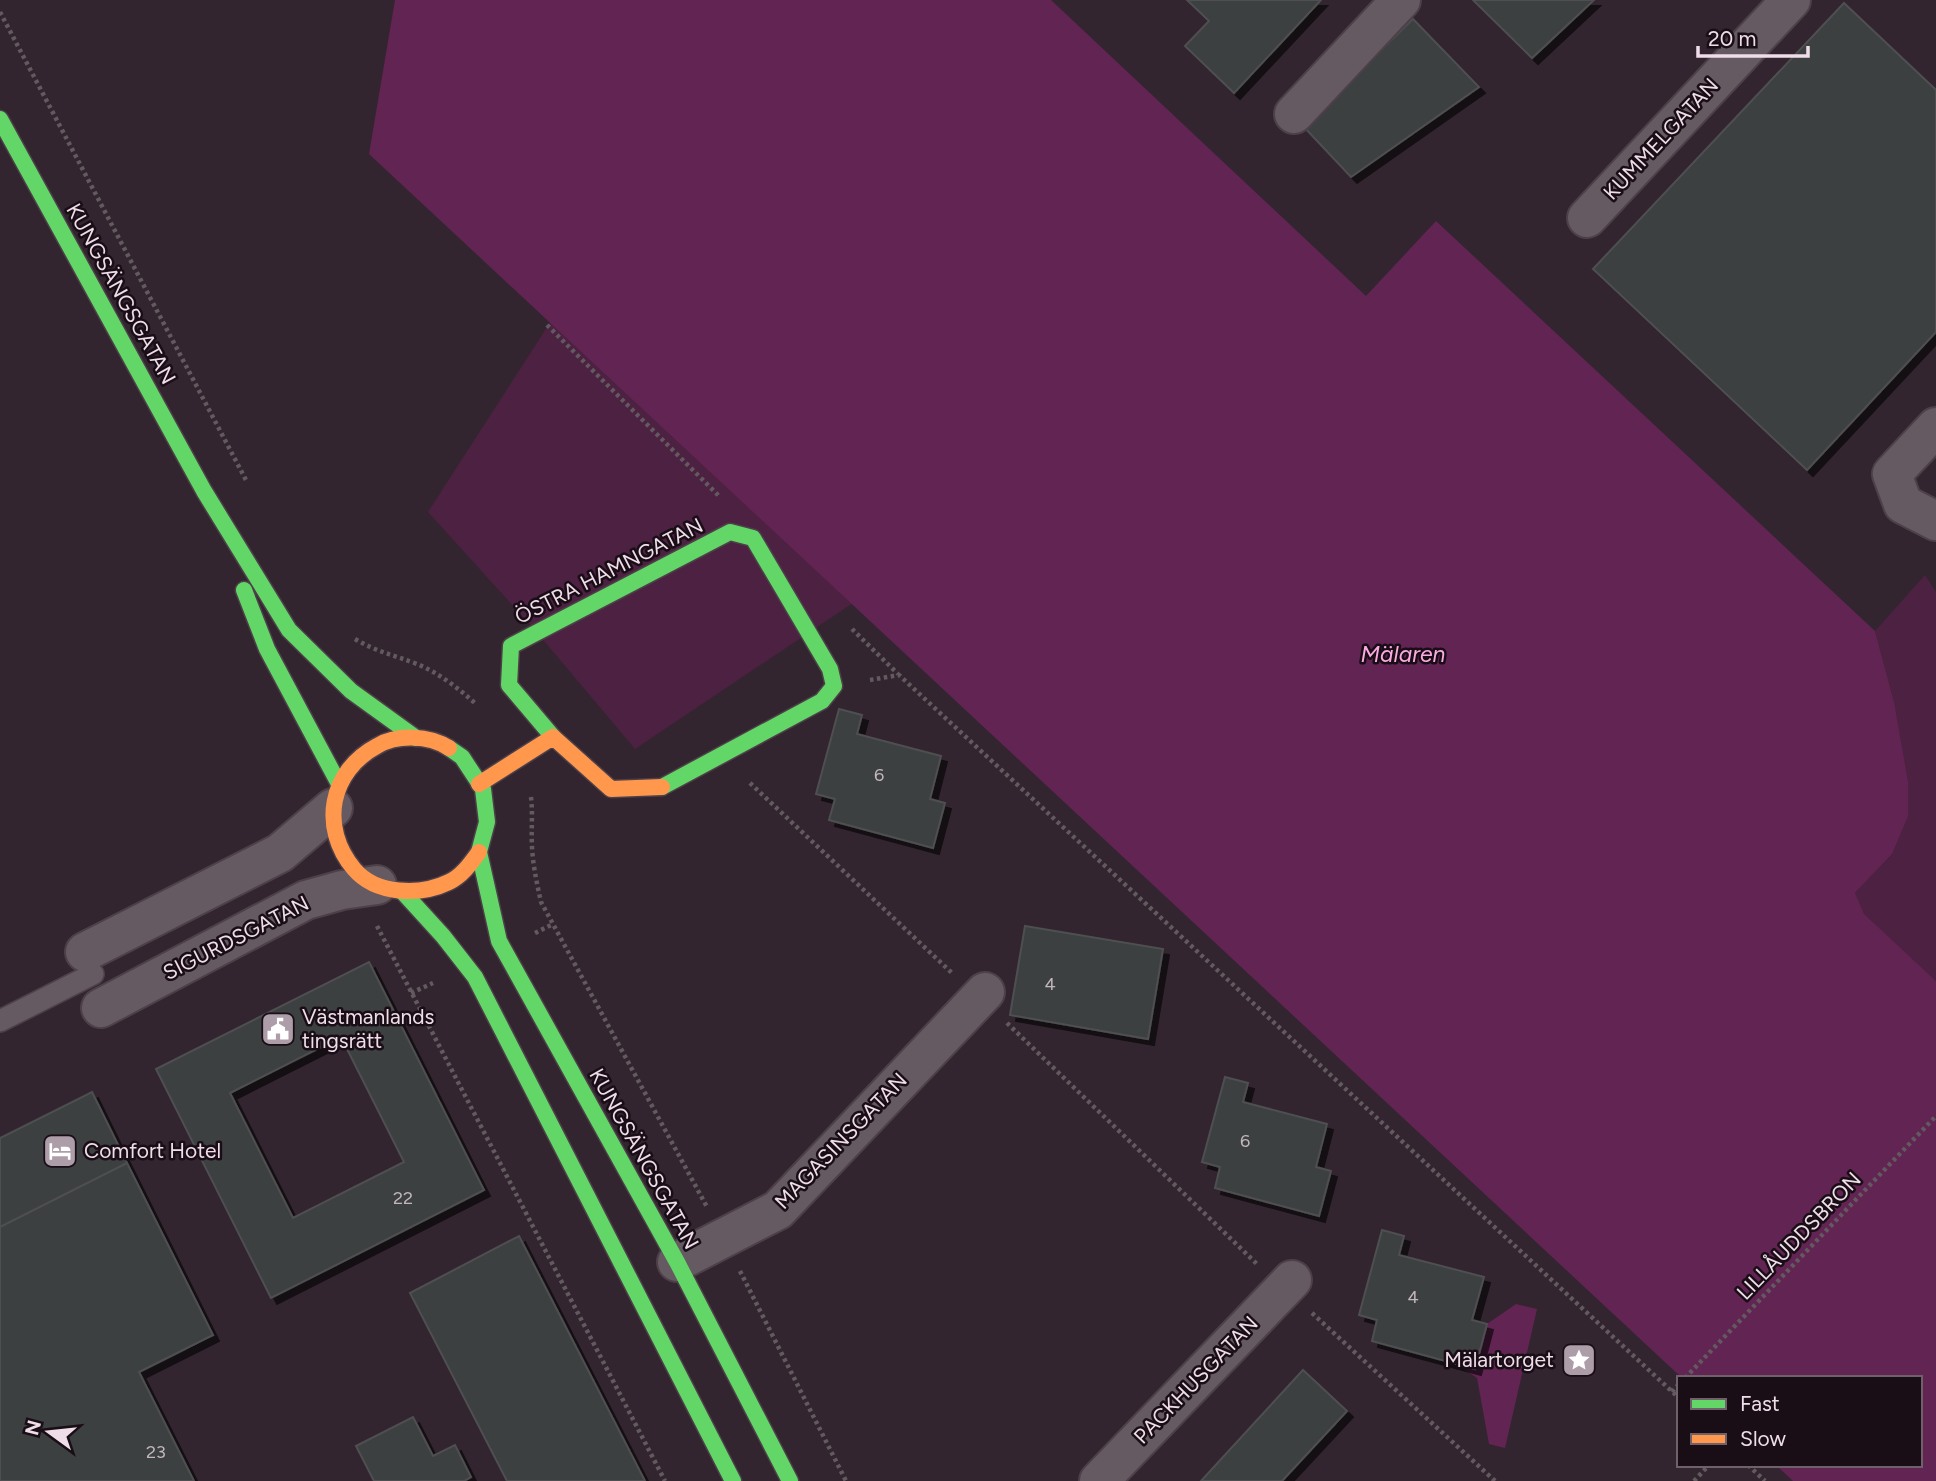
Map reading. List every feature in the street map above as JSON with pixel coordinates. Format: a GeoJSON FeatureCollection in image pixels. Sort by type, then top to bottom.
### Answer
{"type":"FeatureCollection","features":[{"type":"Feature","properties":{"kind":"main road","name":"KUNGSÄNGSGATAN"},"geometry":{"type":"LineString","coordinates":[[0,118],[204,491],[289,630],[351,691],[416,738]]}},
{"type":"Feature","properties":{"kind":"main road","name":"KUNGSÄNGSGATAN"},"geometry":{"type":"LineString","coordinates":[[204,491],[267,649],[336,796]]}},
{"type":"Feature","properties":{"kind":"main road","name":"ÖSTRA HAMNGATAN"},"geometry":{"type":"LineString","coordinates":[[730,532],[753,538],[831,669],[834,685],[822,701],[663,788],[611,789],[553,737],[509,685],[511,646],[730,532]]}},
{"type":"Feature","properties":{"kind":"main road"},"geometry":{"type":"LineString","coordinates":[[479,784],[553,737]]}},
{"type":"Feature","properties":{"kind":"main road"},"geometry":{"type":"LineString","coordinates":[[390,888],[428,890],[451,881],[468,867],[479,852],[487,822],[483,789],[462,757],[439,742],[416,738],[387,740],[365,752],[350,765],[336,796],[335,832],[341,848],[355,870],[390,888],[443,936],[475,977],[733,1481]]}},
{"type":"Feature","properties":{"kind":"main road","name":"KUNGSÄNGSGATAN"},"geometry":{"type":"LineString","coordinates":[[479,852],[499,941],[677,1262],[790,1481]]}},
{"type":"Feature","properties":{"kind":"street"},"geometry":{"type":"LineString","coordinates":[[1294,114],[1402,0]]}},
{"type":"Feature","properties":{"kind":"street","name":"KUMMELGATAN"},"geometry":{"type":"LineString","coordinates":[[1587,218],[1791,0]]}},
{"type":"Feature","properties":{"kind":"street"},"geometry":{"type":"LineString","coordinates":[[1936,426],[1892,474],[1903,504],[1936,522]]}},
{"type":"Feature","properties":{"kind":"street"},"geometry":{"type":"LineString","coordinates":[[93,978],[280,853],[336,796]]}},
{"type":"Feature","properties":{"kind":"street","name":"SIGURDSGATAN"},"geometry":{"type":"LineString","coordinates":[[93,978],[306,900],[342,890],[390,888]]}},
{"type":"Feature","properties":{"kind":"street","name":"MAGASINSGATAN"},"geometry":{"type":"LineString","coordinates":[[677,1262],[778,1210],[985,992]]}},
{"type":"Feature","properties":{"kind":"street","name":"PACKHUSGATAN"},"geometry":{"type":"LineString","coordinates":[[1099,1481],[1292,1280]]}},
{"type":"Feature","properties":{"kind":"lane"},"geometry":{"type":"LineString","coordinates":[[0,1021],[93,978]]}},
{"type":"Feature","properties":{"kind":"path"},"geometry":{"type":"LineString","coordinates":[[0,12],[251,491]]}},
{"type":"Feature","properties":{"kind":"path"},"geometry":{"type":"LineString","coordinates":[[372,650],[419,664],[453,684],[484,712]]}},
{"type":"Feature","properties":{"kind":"path"},"geometry":{"type":"LineString","coordinates":[[834,685],[899,675],[1677,1396]]}},
{"type":"Feature","properties":{"kind":"path"},"geometry":{"type":"LineString","coordinates":[[721,756],[958,979],[985,992],[1007,1023],[1263,1270],[1292,1280],[1295,1297],[1495,1481]]}},
{"type":"Feature","properties":{"kind":"path"},"geometry":{"type":"LineString","coordinates":[[518,759],[530,792],[533,811],[532,846],[541,902],[723,1238],[846,1481]]}},
{"type":"Feature","properties":{"kind":"path"},"geometry":{"type":"LineString","coordinates":[[367,921],[378,926],[665,1481]]}},
{"type":"Feature","properties":{"kind":"path","name":"LILLÅUDDSBRON"},"geometry":{"type":"LineString","coordinates":[[1687,1376],[1936,1115]]}},
{"type":"Feature","properties":{"kind":"path"},"geometry":{"type":"LineString","coordinates":[[1672,1392],[1677,1386]]}},
{"type":"Feature","properties":{"kind":"path"},"geometry":{"type":"LineString","coordinates":[[1694,1481],[1707,1467]]}},
{"type":"Feature","properties":{"kind":"path"},"geometry":{"type":"LineString","coordinates":[[1750,1467],[1765,1481]]}},
{"type":"Feature","properties":{"kind":"shaded area"},"geometry":{"type":"Polygon","coordinates":[[[553,318],[856,601],[635,749],[534,629],[428,512],[553,318]]]}},
{"type":"Feature","properties":{"kind":"shaded area"},"geometry":{"type":"Polygon","coordinates":[[[1925,575],[1936,592],[1936,981],[1863,914],[1855,893],[1892,854],[1894,702],[1875,631],[1925,575]]]}},
{"type":"Feature","properties":{"kind":"water","name":"Mälaren"},"geometry":{"type":"Polygon","coordinates":[[[395,0],[1051,0],[1366,296],[1436,221],[1875,631],[1894,702],[1908,782],[1908,816],[1892,854],[1855,893],[1864,914],[1936,981],[1936,1481],[1793,1481],[1778,1467],[1922,1467],[1922,1376],[1680,1376],[369,154],[395,0]]]}},
{"type":"Feature","properties":{"kind":"water"},"geometry":{"type":"Polygon","coordinates":[[[1516,1304],[1537,1309],[1505,1448],[1489,1444],[1477,1378],[1455,1363],[1475,1369],[1487,1324],[1516,1304]]]}},
{"type":"Feature","properties":{"kind":"building"},"geometry":{"type":"Polygon","coordinates":[[[1187,0],[1321,0],[1234,93],[1185,46],[1209,21],[1187,0]]]}},
{"type":"Feature","properties":{"kind":"building"},"geometry":{"type":"Polygon","coordinates":[[[1473,0],[1594,0],[1532,58],[1473,0]]]}},
{"type":"Feature","properties":{"kind":"building"},"geometry":{"type":"Polygon","coordinates":[[[1844,3],[1936,90],[1936,332],[1807,470],[1593,269],[1844,3]]]}},
{"type":"Feature","properties":{"kind":"building"},"geometry":{"type":"Polygon","coordinates":[[[1413,19],[1479,87],[1351,177],[1303,126],[1413,19]]]}},
{"type":"Feature","properties":{"kind":"building"},"geometry":{"type":"Polygon","coordinates":[[[839,709],[862,715],[857,734],[941,756],[930,799],[945,803],[933,848],[829,820],[835,799],[816,794],[839,709]]]}},
{"type":"Feature","properties":{"kind":"building"},"geometry":{"type":"Polygon","coordinates":[[[1025,926],[1163,949],[1148,1039],[1010,1015],[1025,926]]]}},
{"type":"Feature","properties":{"kind":"building"},"geometry":{"type":"Polygon","coordinates":[[[369,962],[484,1190],[271,1298],[156,1069],[369,962]],[[341,1037],[230,1093],[293,1218],[404,1162],[341,1037]]]}},
{"type":"Feature","properties":{"kind":"building"},"geometry":{"type":"Polygon","coordinates":[[[1225,1077],[1248,1083],[1243,1102],[1327,1124],[1316,1167],[1331,1171],[1319,1216],[1215,1188],[1220,1167],[1202,1162],[1225,1077]]]}},
{"type":"Feature","properties":{"kind":"building","name":"Comfort Hotel"},"geometry":{"type":"Polygon","coordinates":[[[92,1092],[127,1163],[0,1227],[0,1138],[92,1092]]]}},
{"type":"Feature","properties":{"kind":"building"},"geometry":{"type":"Polygon","coordinates":[[[127,1163],[213,1335],[139,1372],[194,1481],[0,1481],[0,1227],[127,1163]]]}},
{"type":"Feature","properties":{"kind":"building"},"geometry":{"type":"Polygon","coordinates":[[[1382,1230],[1404,1236],[1399,1255],[1484,1277],[1472,1320],[1487,1324],[1475,1369],[1372,1341],[1377,1320],[1359,1315],[1382,1230]]]}},
{"type":"Feature","properties":{"kind":"building"},"geometry":{"type":"Polygon","coordinates":[[[519,1236],[645,1481],[507,1481],[410,1293],[519,1236]]]}},
{"type":"Feature","properties":{"kind":"building"},"geometry":{"type":"Polygon","coordinates":[[[1303,1370],[1347,1411],[1282,1481],[1201,1481],[1303,1370]]]}},
{"type":"Feature","properties":{"kind":"building"},"geometry":{"type":"Polygon","coordinates":[[[413,1417],[433,1456],[455,1445],[471,1477],[464,1481],[374,1481],[356,1446],[413,1417]]]}},
{"type":"Feature","properties":{"kind":"traffic: fast"},"geometry":{"type":"LineString","coordinates":[[0,119],[204,491],[289,630],[351,691],[416,738]]}},
{"type":"Feature","properties":{"kind":"traffic: fast"},"geometry":{"type":"LineString","coordinates":[[553,737],[509,685],[511,646],[730,532],[753,538],[830,669],[834,686],[822,701],[662,787]]}},
{"type":"Feature","properties":{"kind":"traffic: fast"},"geometry":{"type":"LineString","coordinates":[[244,590],[267,649],[339,784]]}},
{"type":"Feature","properties":{"kind":"traffic: fast"},"geometry":{"type":"LineString","coordinates":[[449,748],[462,757],[483,789],[487,822],[479,852],[499,941],[677,1262],[790,1481]]}},
{"type":"Feature","properties":{"kind":"traffic: fast"},"geometry":{"type":"LineString","coordinates":[[402,891],[443,936],[475,977],[733,1481]]}},
{"type":"Feature","properties":{"kind":"traffic: slow"},"geometry":{"type":"LineString","coordinates":[[479,784],[553,737],[611,789],[662,787]]}},
{"type":"Feature","properties":{"kind":"traffic: slow"},"geometry":{"type":"LineString","coordinates":[[449,748],[423,738],[403,738],[385,742],[361,757],[340,785],[335,801],[336,836],[343,853],[363,878],[374,884],[399,890],[425,890],[449,882],[462,873],[479,852]]}},
{"type":"Feature","properties":{"kind":"place","name":"Västmanlands tingsrätt"},"geometry":{"type":"Point","coordinates":[278,1029]}},
{"type":"Feature","properties":{"kind":"place","name":"Comfort Hotel"},"geometry":{"type":"Point","coordinates":[60,1151]}},
{"type":"Feature","properties":{"kind":"place","name":"Mälartorget"},"geometry":{"type":"Point","coordinates":[1579,1360]}}]}
